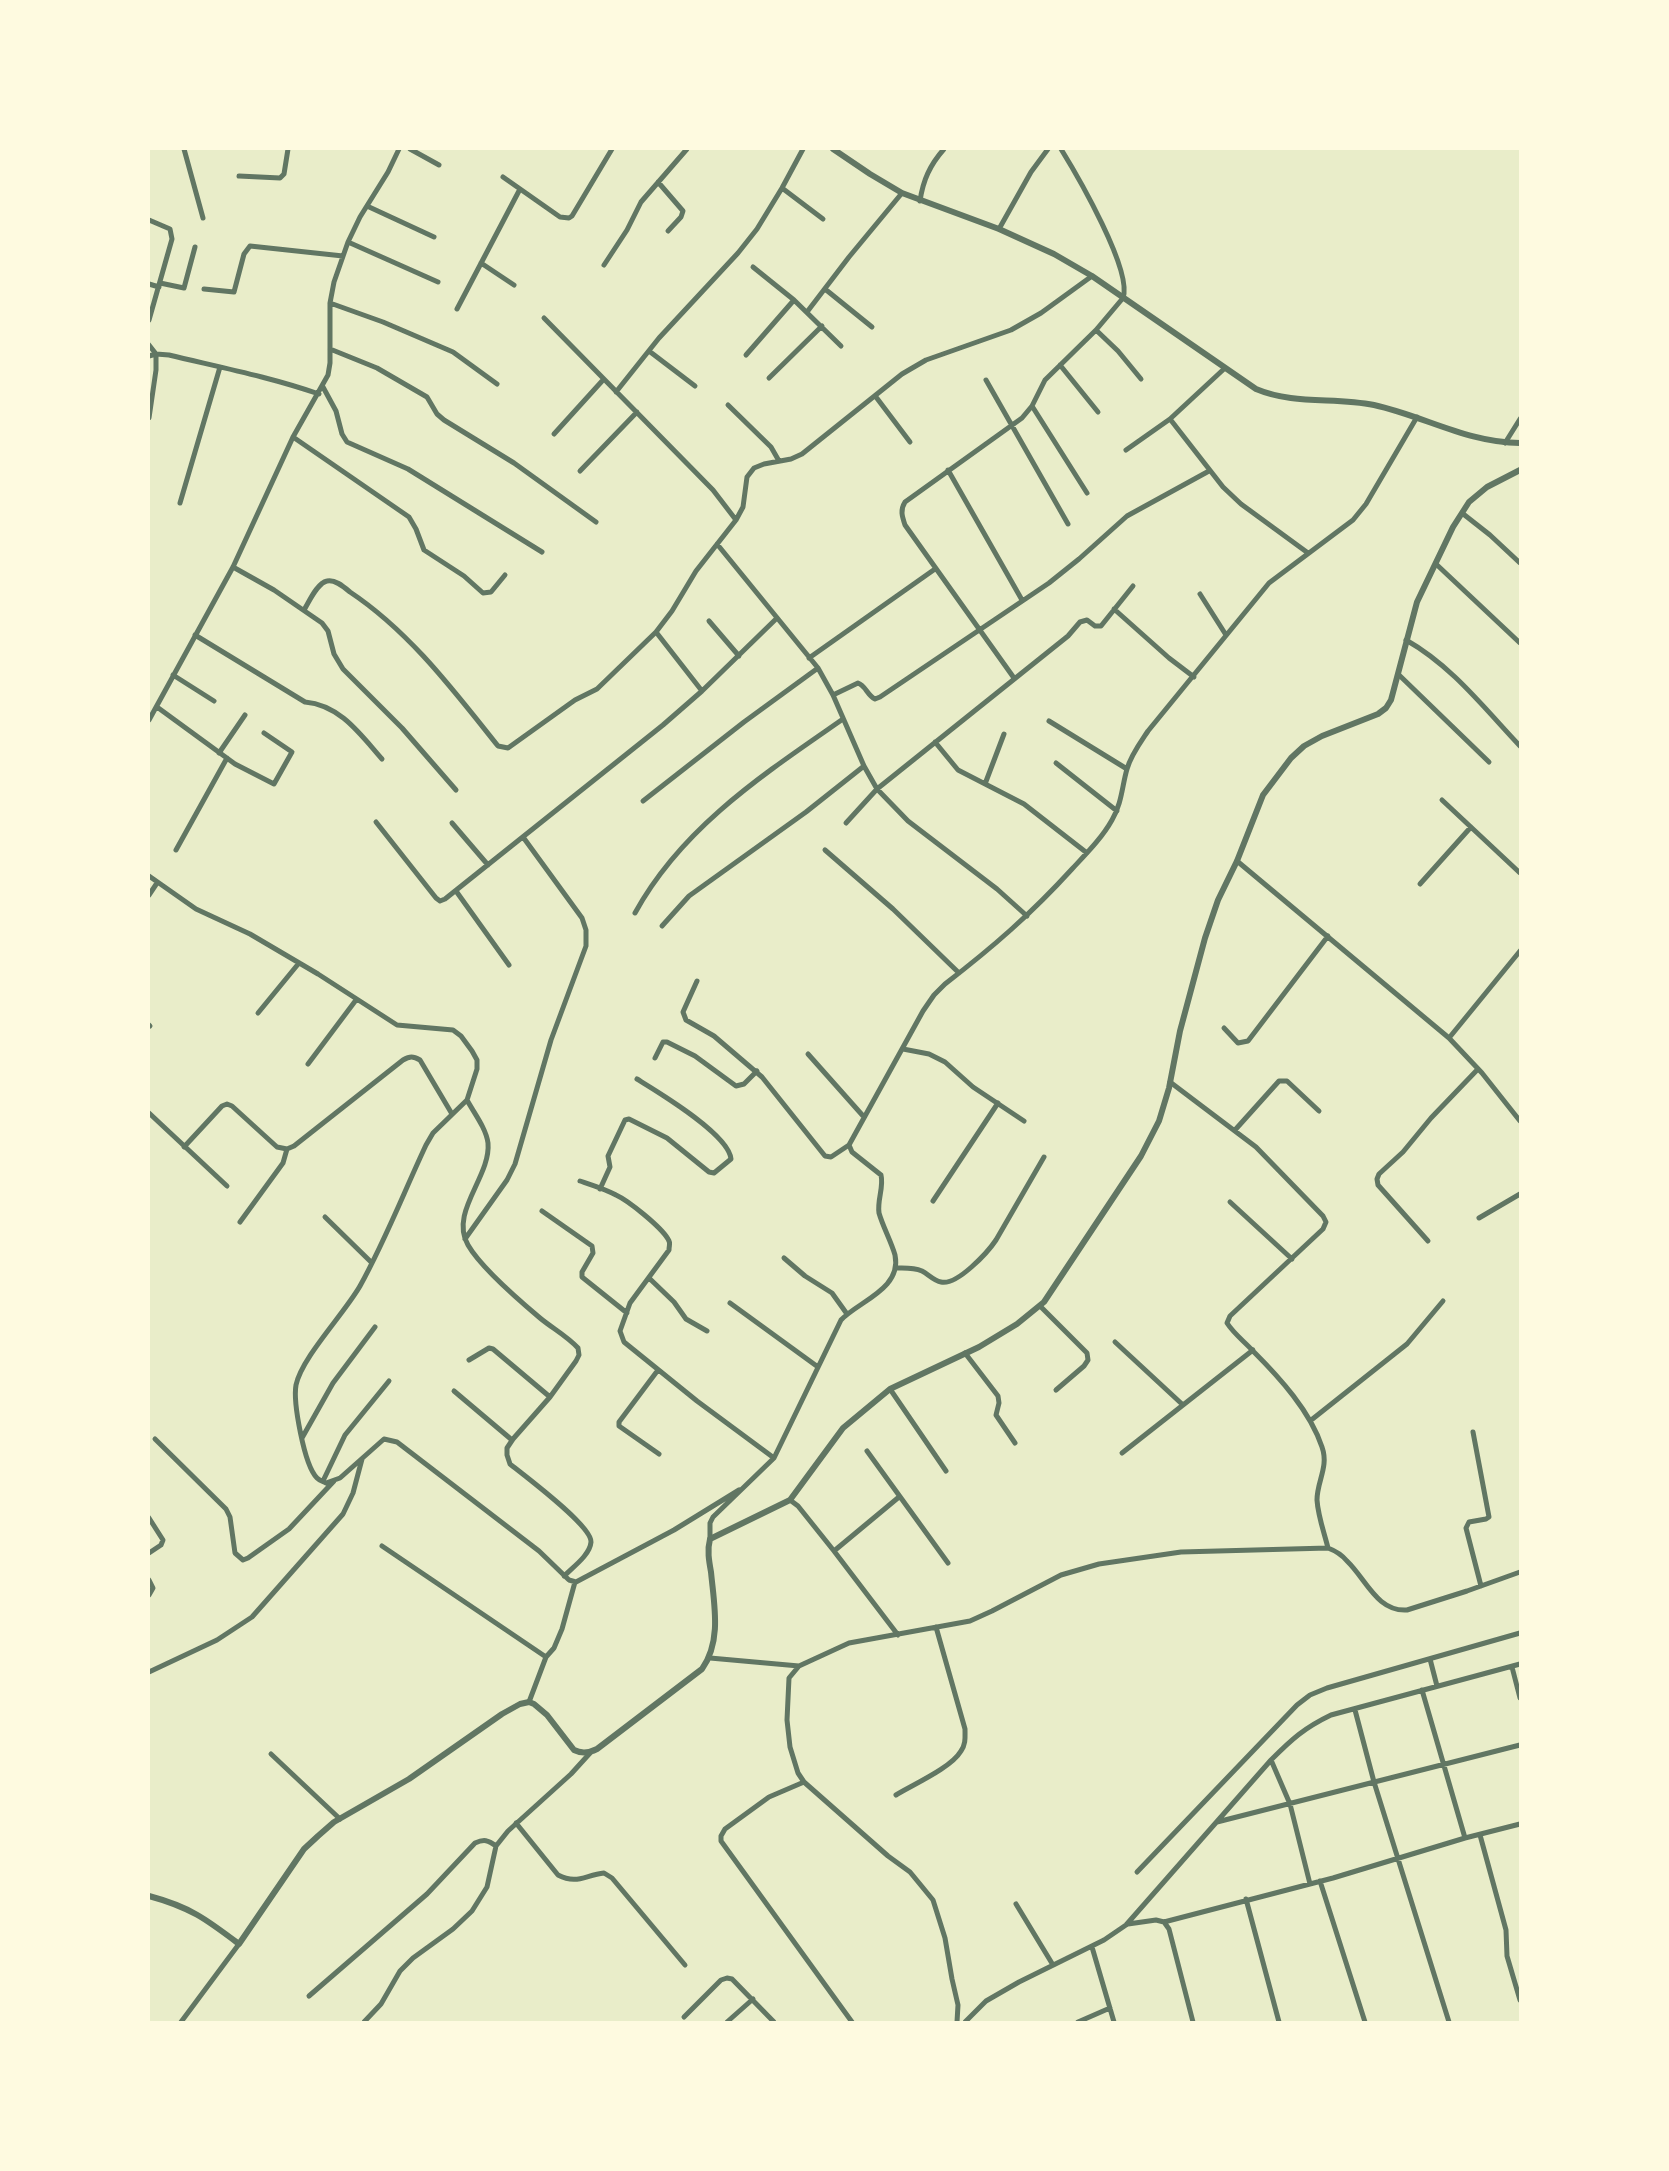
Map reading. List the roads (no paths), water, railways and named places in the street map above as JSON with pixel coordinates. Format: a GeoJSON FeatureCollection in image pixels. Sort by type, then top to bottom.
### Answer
{"type":"FeatureCollection","features":[{"type":"Feature","properties":{"kind":"street"},"geometry":{"type":"LineString","coordinates":[[184,149],[203,218]]}},
{"type":"Feature","properties":{"kind":"street"},"geometry":{"type":"LineString","coordinates":[[239,176],[279,178],[284,173],[288,149]]}},
{"type":"Feature","properties":{"kind":"street"},"geometry":{"type":"LineString","coordinates":[[149,720],[233,567],[293,437],[323,387],[328,375],[330,303],[334,282],[348,242],[399,149]]}},
{"type":"Feature","properties":{"kind":"street"},"geometry":{"type":"LineString","coordinates":[[411,149],[439,165]]}},
{"type":"Feature","properties":{"kind":"street"},"geometry":{"type":"LineString","coordinates":[[503,177],[560,217],[569,218],[612,149]]}},
{"type":"Feature","properties":{"kind":"street"},"geometry":{"type":"LineString","coordinates":[[604,265],[623,237],[641,202],[687,149]]}},
{"type":"Feature","properties":{"kind":"street"},"geometry":{"type":"LineString","coordinates":[[616,392],[757,229],[803,149]]}},
{"type":"Feature","properties":{"kind":"street"},"geometry":{"type":"LineString","coordinates":[[833,149],[902,193],[999,229],[1054,254],[1092,276],[1256,389],[1291,399],[1346,400],[1376,406],[1468,436],[1520,443]]}},
{"type":"Feature","properties":{"kind":"street"},"geometry":{"type":"LineString","coordinates":[[920,201],[922,184],[928,170],[944,149]]}},
{"type":"Feature","properties":{"kind":"street"},"geometry":{"type":"LineString","coordinates":[[999,229],[1048,149]]}},
{"type":"Feature","properties":{"kind":"street"},"geometry":{"type":"LineString","coordinates":[[1014,678],[905,525],[902,508],[905,502],[1010,424],[1022,418],[1032,406],[1045,380],[1124,298],[1124,279],[1101,221],[1061,149]]}},
{"type":"Feature","properties":{"kind":"street"},"geometry":{"type":"LineString","coordinates":[[658,182],[683,211],[668,231]]}},
{"type":"Feature","properties":{"kind":"street"},"geometry":{"type":"LineString","coordinates":[[782,188],[823,219]]}},
{"type":"Feature","properties":{"kind":"street"},"geometry":{"type":"LineString","coordinates":[[457,309],[520,189]]}},
{"type":"Feature","properties":{"kind":"street"},"geometry":{"type":"LineString","coordinates":[[807,312],[902,193]]}},
{"type":"Feature","properties":{"kind":"street"},"geometry":{"type":"LineString","coordinates":[[367,206],[433,237]]}},
{"type":"Feature","properties":{"kind":"street"},"geometry":{"type":"LineString","coordinates":[[149,220],[165,225],[172,233],[149,320]]}},
{"type":"Feature","properties":{"kind":"street"},"geometry":{"type":"LineString","coordinates":[[348,242],[438,282]]}},
{"type":"Feature","properties":{"kind":"street"},"geometry":{"type":"LineString","coordinates":[[204,289],[231,293],[236,290],[244,254],[250,246],[343,256]]}},
{"type":"Feature","properties":{"kind":"street"},"geometry":{"type":"LineString","coordinates":[[149,284],[184,288],[195,247]]}},
{"type":"Feature","properties":{"kind":"street"},"geometry":{"type":"LineString","coordinates":[[481,263],[514,285]]}},
{"type":"Feature","properties":{"kind":"street"},"geometry":{"type":"LineString","coordinates":[[753,267],[794,300],[841,346]]}},
{"type":"Feature","properties":{"kind":"street"},"geometry":{"type":"LineString","coordinates":[[301,608],[321,584],[327,581],[338,583],[398,630],[426,659],[498,746],[512,746],[575,700],[597,689],[656,632],[673,611],[696,571],[736,520],[743,507],[747,477],[754,468],[803,454],[902,374],[926,360],[1011,330],[1041,313],[1092,276]]}},
{"type":"Feature","properties":{"kind":"street"},"geometry":{"type":"LineString","coordinates":[[825,289],[872,327]]}},
{"type":"Feature","properties":{"kind":"street"},"geometry":{"type":"LineString","coordinates":[[746,355],[794,300]]}},
{"type":"Feature","properties":{"kind":"street"},"geometry":{"type":"LineString","coordinates":[[330,303],[453,352],[497,384]]}},
{"type":"Feature","properties":{"kind":"street"},"geometry":{"type":"LineString","coordinates":[[544,318],[713,490],[736,520]]}},
{"type":"Feature","properties":{"kind":"street"},"geometry":{"type":"LineString","coordinates":[[769,378],[821,326]]}},
{"type":"Feature","properties":{"kind":"street"},"geometry":{"type":"LineString","coordinates":[[1096,330],[1141,379]]}},
{"type":"Feature","properties":{"kind":"street"},"geometry":{"type":"LineString","coordinates":[[149,345],[156,354],[149,418]]}},
{"type":"Feature","properties":{"kind":"street"},"geometry":{"type":"LineString","coordinates":[[330,348],[377,368],[427,397],[444,420],[514,463],[596,522]]}},
{"type":"Feature","properties":{"kind":"street"},"geometry":{"type":"LineString","coordinates":[[649,351],[695,386]]}},
{"type":"Feature","properties":{"kind":"street"},"geometry":{"type":"LineString","coordinates":[[149,356],[156,354],[220,367],[288,383],[319,394]]}},
{"type":"Feature","properties":{"kind":"street"},"geometry":{"type":"LineString","coordinates":[[1060,365],[1098,412]]}},
{"type":"Feature","properties":{"kind":"street"},"geometry":{"type":"LineString","coordinates":[[180,503],[220,367]]}},
{"type":"Feature","properties":{"kind":"street"},"geometry":{"type":"LineString","coordinates":[[1126,450],[1170,419],[1225,368]]}},
{"type":"Feature","properties":{"kind":"street"},"geometry":{"type":"LineString","coordinates":[[554,433],[603,380]]}},
{"type":"Feature","properties":{"kind":"street"},"geometry":{"type":"LineString","coordinates":[[986,380],[1068,524]]}},
{"type":"Feature","properties":{"kind":"street"},"geometry":{"type":"LineString","coordinates":[[323,387],[336,411],[347,442],[408,469],[542,552]]}},
{"type":"Feature","properties":{"kind":"street"},"geometry":{"type":"LineString","coordinates":[[876,397],[909,442]]}},
{"type":"Feature","properties":{"kind":"street"},"geometry":{"type":"LineString","coordinates":[[728,405],[771,447],[779,461]]}},
{"type":"Feature","properties":{"kind":"street"},"geometry":{"type":"LineString","coordinates":[[1032,406],[1087,493]]}},
{"type":"Feature","properties":{"kind":"street"},"geometry":{"type":"LineString","coordinates":[[580,471],[637,412]]}},
{"type":"Feature","properties":{"kind":"street"},"geometry":{"type":"LineString","coordinates":[[697,981],[683,1012],[684,1017],[757,1071],[825,1156],[831,1157],[849,1145],[934,995],[1027,916],[1087,853],[1117,811],[1127,769],[1138,745],[1269,583],[1353,520],[1366,504],[1417,418]]}},
{"type":"Feature","properties":{"kind":"street"},"geometry":{"type":"LineString","coordinates":[[1170,419],[1209,471],[1241,504],[1308,553]]}},
{"type":"Feature","properties":{"kind":"street"},"geometry":{"type":"LineString","coordinates":[[1505,443],[1520,419]]}},
{"type":"Feature","properties":{"kind":"street"},"geometry":{"type":"LineString","coordinates":[[293,437],[409,517],[424,550],[464,576],[483,593],[491,592],[505,575]]}},
{"type":"Feature","properties":{"kind":"street"},"geometry":{"type":"LineString","coordinates":[[948,470],[1022,600]]}},
{"type":"Feature","properties":{"kind":"street"},"geometry":{"type":"LineString","coordinates":[[710,1539],[790,1500],[844,1428],[890,1389],[965,1353],[1017,1324],[1044,1302],[1141,1156],[1159,1121],[1205,938],[1218,900],[1237,861],[1263,795],[1291,758],[1304,746],[1386,708],[1391,700],[1417,602],[1453,527],[1469,502],[1487,487],[1520,470]]}},
{"type":"Feature","properties":{"kind":"street"},"geometry":{"type":"LineString","coordinates":[[833,695],[858,682],[863,684],[871,697],[880,697],[1049,583],[1127,516],[1209,471]]}},
{"type":"Feature","properties":{"kind":"street"},"geometry":{"type":"LineString","coordinates":[[1462,513],[1496,539],[1520,563]]}},
{"type":"Feature","properties":{"kind":"street"},"geometry":{"type":"LineString","coordinates":[[717,544],[818,668],[877,789],[908,821],[997,889],[1027,916]]}},
{"type":"Feature","properties":{"kind":"street"},"geometry":{"type":"LineString","coordinates":[[1436,564],[1520,643]]}},
{"type":"Feature","properties":{"kind":"street"},"geometry":{"type":"LineString","coordinates":[[233,567],[301,608],[328,631],[334,654],[342,669],[402,728],[456,790]]}},
{"type":"Feature","properties":{"kind":"street"},"geometry":{"type":"LineString","coordinates":[[809,658],[935,569]]}},
{"type":"Feature","properties":{"kind":"street"},"geometry":{"type":"LineString","coordinates":[[846,823],[877,789],[1068,636],[1080,622],[1087,620],[1098,627],[1133,586]]}},
{"type":"Feature","properties":{"kind":"street"},"geometry":{"type":"LineString","coordinates":[[1200,593],[1226,635]]}},
{"type":"Feature","properties":{"kind":"street"},"geometry":{"type":"LineString","coordinates":[[1114,609],[1194,677]]}},
{"type":"Feature","properties":{"kind":"street"},"geometry":{"type":"LineString","coordinates":[[376,822],[436,898],[445,900],[622,759],[702,691],[778,618]]}},
{"type":"Feature","properties":{"kind":"street"},"geometry":{"type":"LineString","coordinates":[[709,621],[740,656]]}},
{"type":"Feature","properties":{"kind":"street"},"geometry":{"type":"LineString","coordinates":[[656,632],[702,691]]}},
{"type":"Feature","properties":{"kind":"street"},"geometry":{"type":"LineString","coordinates":[[195,635],[305,702],[316,702],[335,711],[346,719],[382,759]]}},
{"type":"Feature","properties":{"kind":"street"},"geometry":{"type":"LineString","coordinates":[[1406,640],[1444,666],[1520,746]]}},
{"type":"Feature","properties":{"kind":"street"},"geometry":{"type":"LineString","coordinates":[[643,801],[818,668]]}},
{"type":"Feature","properties":{"kind":"street"},"geometry":{"type":"LineString","coordinates":[[1398,674],[1489,762]]}},
{"type":"Feature","properties":{"kind":"street"},"geometry":{"type":"LineString","coordinates":[[173,675],[214,701]]}},
{"type":"Feature","properties":{"kind":"street"},"geometry":{"type":"LineString","coordinates":[[157,707],[219,753],[253,775],[274,784],[292,752],[264,733]]}},
{"type":"Feature","properties":{"kind":"street"},"geometry":{"type":"LineString","coordinates":[[219,753],[245,715]]}},
{"type":"Feature","properties":{"kind":"street"},"geometry":{"type":"LineString","coordinates":[[635,913],[648,889],[671,858],[726,803],[843,719]]}},
{"type":"Feature","properties":{"kind":"street"},"geometry":{"type":"LineString","coordinates":[[1049,721],[1127,769]]}},
{"type":"Feature","properties":{"kind":"street"},"geometry":{"type":"LineString","coordinates":[[985,784],[1004,734]]}},
{"type":"Feature","properties":{"kind":"street"},"geometry":{"type":"LineString","coordinates":[[934,742],[958,770],[1024,804],[1087,853]]}},
{"type":"Feature","properties":{"kind":"street"},"geometry":{"type":"LineString","coordinates":[[176,850],[227,758]]}},
{"type":"Feature","properties":{"kind":"street"},"geometry":{"type":"LineString","coordinates":[[1056,763],[1117,811]]}},
{"type":"Feature","properties":{"kind":"street"},"geometry":{"type":"LineString","coordinates":[[662,926],[689,896],[806,812],[864,766]]}},
{"type":"Feature","properties":{"kind":"street"},"geometry":{"type":"LineString","coordinates":[[1442,800],[1520,873]]}},
{"type":"Feature","properties":{"kind":"street"},"geometry":{"type":"LineString","coordinates":[[453,823],[488,865]]}},
{"type":"Feature","properties":{"kind":"street"},"geometry":{"type":"LineString","coordinates":[[1420,884],[1471,827]]}},
{"type":"Feature","properties":{"kind":"street"},"geometry":{"type":"LineString","coordinates":[[465,1239],[507,1180],[515,1164],[551,1040],[586,946],[586,930],[582,918],[523,837]]}},
{"type":"Feature","properties":{"kind":"street"},"geometry":{"type":"LineString","coordinates":[[825,850],[893,909],[959,973]]}},
{"type":"Feature","properties":{"kind":"street"},"geometry":{"type":"LineString","coordinates":[[1237,861],[1449,1038],[1520,1121]]}},
{"type":"Feature","properties":{"kind":"street"},"geometry":{"type":"LineString","coordinates":[[149,876],[196,909],[233,925],[299,963],[397,1025],[453,1030],[461,1036],[477,1060],[477,1069],[467,1100],[433,1133],[425,1145],[371,1262],[347,1307],[305,1363],[296,1383],[296,1416],[311,1467],[318,1480],[334,1481]]}},
{"type":"Feature","properties":{"kind":"street"},"geometry":{"type":"LineString","coordinates":[[149,895],[157,883]]}},
{"type":"Feature","properties":{"kind":"street"},"geometry":{"type":"LineString","coordinates":[[456,891],[509,965]]}},
{"type":"Feature","properties":{"kind":"street"},"geometry":{"type":"LineString","coordinates":[[1224,1028],[1238,1043],[1248,1041],[1328,936]]}},
{"type":"Feature","properties":{"kind":"street"},"geometry":{"type":"LineString","coordinates":[[1449,1038],[1520,951]]}},
{"type":"Feature","properties":{"kind":"street"},"geometry":{"type":"LineString","coordinates":[[258,1013],[299,963]]}},
{"type":"Feature","properties":{"kind":"street"},"geometry":{"type":"LineString","coordinates":[[307,1064],[356,1000]]}},
{"type":"Feature","properties":{"kind":"street"},"geometry":{"type":"LineString","coordinates":[[655,1058],[663,1042],[667,1042],[695,1056],[736,1086],[744,1084],[757,1071]]}},
{"type":"Feature","properties":{"kind":"street"},"geometry":{"type":"LineString","coordinates":[[903,1049],[937,1058],[1024,1121]]}},
{"type":"Feature","properties":{"kind":"street"},"geometry":{"type":"LineString","coordinates":[[808,1054],[864,1117]]}},
{"type":"Feature","properties":{"kind":"street"},"geometry":{"type":"LineString","coordinates":[[184,1147],[222,1106],[227,1104],[276,1147],[287,1149],[302,1142],[410,1057],[420,1060],[452,1114]]}},
{"type":"Feature","properties":{"kind":"street"},"geometry":{"type":"LineString","coordinates":[[1428,1241],[1378,1185],[1377,1180],[1379,1174],[1403,1152],[1478,1069]]}},
{"type":"Feature","properties":{"kind":"street"},"geometry":{"type":"LineString","coordinates":[[600,1189],[610,1167],[608,1156],[625,1120],[629,1119],[667,1138],[709,1172],[714,1173],[731,1159],[729,1151],[701,1121],[637,1079]]}},
{"type":"Feature","properties":{"kind":"street"},"geometry":{"type":"LineString","coordinates":[[1235,1130],[1279,1081],[1283,1080],[1287,1080],[1319,1111]]}},
{"type":"Feature","properties":{"kind":"street"},"geometry":{"type":"LineString","coordinates":[[1170,1082],[1256,1147],[1324,1216],[1326,1222],[1323,1229],[1228,1320],[1229,1327],[1253,1350],[1301,1406],[1324,1450],[1324,1472],[1317,1498],[1328,1548]]}},
{"type":"Feature","properties":{"kind":"street"},"geometry":{"type":"LineString","coordinates":[[467,1100],[486,1135],[488,1146],[487,1157],[464,1218],[465,1239],[478,1260],[539,1318],[578,1348],[576,1361],[507,1448],[507,1460],[510,1464],[579,1521],[590,1537],[591,1545],[586,1553],[564,1576]]}},
{"type":"Feature","properties":{"kind":"street"},"geometry":{"type":"LineString","coordinates":[[933,1201],[998,1103]]}},
{"type":"Feature","properties":{"kind":"street"},"geometry":{"type":"LineString","coordinates":[[149,1112],[227,1186]]}},
{"type":"Feature","properties":{"kind":"street"},"geometry":{"type":"LineString","coordinates":[[367,2022],[400,1971],[413,1958],[453,1930],[472,1911],[487,1887],[496,1846],[516,1823],[571,1774],[591,1752],[702,1669],[710,1658],[716,1623],[709,1552],[710,1523],[774,1458],[841,1320],[881,1291],[895,1268],[894,1253],[879,1213],[881,1175],[852,1152],[849,1145]]}},
{"type":"Feature","properties":{"kind":"street"},"geometry":{"type":"LineString","coordinates":[[240,1222],[283,1163],[287,1149]]}},
{"type":"Feature","properties":{"kind":"street"},"geometry":{"type":"LineString","coordinates":[[895,1268],[912,1268],[942,1283],[961,1274],[992,1247],[1044,1157]]}},
{"type":"Feature","properties":{"kind":"street"},"geometry":{"type":"LineString","coordinates":[[580,1181],[616,1195],[632,1205],[668,1238],[669,1250],[630,1303],[620,1337],[658,1370],[774,1458]]}},
{"type":"Feature","properties":{"kind":"street"},"geometry":{"type":"LineString","coordinates":[[1479,1218],[1520,1194]]}},
{"type":"Feature","properties":{"kind":"street"},"geometry":{"type":"LineString","coordinates":[[1230,1202],[1292,1259]]}},
{"type":"Feature","properties":{"kind":"street"},"geometry":{"type":"LineString","coordinates":[[542,1211],[592,1246],[593,1253],[582,1277],[626,1313]]}},
{"type":"Feature","properties":{"kind":"street"},"geometry":{"type":"LineString","coordinates":[[325,1217],[371,1262]]}},
{"type":"Feature","properties":{"kind":"street"},"geometry":{"type":"LineString","coordinates":[[784,1258],[798,1271],[832,1293],[847,1314]]}},
{"type":"Feature","properties":{"kind":"street"},"geometry":{"type":"LineString","coordinates":[[649,1278],[687,1319],[707,1331]]}},
{"type":"Feature","properties":{"kind":"street"},"geometry":{"type":"LineString","coordinates":[[1310,1421],[1408,1344],[1443,1301]]}},
{"type":"Feature","properties":{"kind":"street"},"geometry":{"type":"LineString","coordinates":[[730,1303],[818,1367]]}},
{"type":"Feature","properties":{"kind":"street"},"geometry":{"type":"LineString","coordinates":[[1040,1306],[1087,1353],[1088,1360],[1084,1366],[1056,1390]]}},
{"type":"Feature","properties":{"kind":"street"},"geometry":{"type":"LineString","coordinates":[[302,1437],[333,1383],[375,1327]]}},
{"type":"Feature","properties":{"kind":"street"},"geometry":{"type":"LineString","coordinates":[[1115,1342],[1183,1405]]}},
{"type":"Feature","properties":{"kind":"street"},"geometry":{"type":"LineString","coordinates":[[469,1360],[484,1349],[494,1349],[550,1397]]}},
{"type":"Feature","properties":{"kind":"street"},"geometry":{"type":"LineString","coordinates":[[1122,1453],[1253,1350]]}},
{"type":"Feature","properties":{"kind":"street"},"geometry":{"type":"LineString","coordinates":[[965,1353],[998,1396],[996,1415],[1016,1443]]}},
{"type":"Feature","properties":{"kind":"street"},"geometry":{"type":"LineString","coordinates":[[658,1370],[619,1422],[619,1426],[659,1454]]}},
{"type":"Feature","properties":{"kind":"street"},"geometry":{"type":"LineString","coordinates":[[323,1481],[345,1434],[389,1381]]}},
{"type":"Feature","properties":{"kind":"street"},"geometry":{"type":"LineString","coordinates":[[890,1389],[946,1471]]}},
{"type":"Feature","properties":{"kind":"street"},"geometry":{"type":"LineString","coordinates":[[454,1391],[512,1440]]}},
{"type":"Feature","properties":{"kind":"street"},"geometry":{"type":"LineString","coordinates":[[1473,1433],[1489,1517],[1469,1522],[1466,1526],[1481,1586]]}},
{"type":"Feature","properties":{"kind":"street"},"geometry":{"type":"LineString","coordinates":[[155,1439],[226,1509],[230,1517],[235,1553],[243,1560],[289,1528],[334,1481],[384,1439],[397,1442],[539,1551],[564,1576],[575,1582]]}},
{"type":"Feature","properties":{"kind":"street"},"geometry":{"type":"LineString","coordinates":[[867,1451],[948,1563]]}},
{"type":"Feature","properties":{"kind":"street"},"geometry":{"type":"LineString","coordinates":[[149,1672],[217,1640],[252,1617],[343,1514],[353,1493],[362,1459]]}},
{"type":"Feature","properties":{"kind":"street"},"geometry":{"type":"LineString","coordinates":[[529,1702],[545,1657],[554,1648],[562,1629],[575,1582],[626,1558],[702,1514],[753,1480]]}},
{"type":"Feature","properties":{"kind":"street"},"geometry":{"type":"LineString","coordinates":[[834,1551],[899,1497]]}},
{"type":"Feature","properties":{"kind":"street"},"geometry":{"type":"LineString","coordinates":[[790,1500],[798,1506],[898,1635]]}},
{"type":"Feature","properties":{"kind":"street"},"geometry":{"type":"LineString","coordinates":[[149,1518],[163,1539],[161,1545],[149,1553]]}},
{"type":"Feature","properties":{"kind":"street"},"geometry":{"type":"LineString","coordinates":[[382,1546],[545,1657]]}},
{"type":"Feature","properties":{"kind":"street"},"geometry":{"type":"LineString","coordinates":[[957,2022],[958,2005],[933,1900],[910,1871],[888,1856],[804,1782],[794,1763],[787,1720],[789,1678],[799,1666],[849,1643],[970,1620],[992,1612],[1061,1575],[1099,1564],[1181,1552],[1328,1548],[1349,1562],[1378,1600],[1399,1611],[1520,1572]]}},
{"type":"Feature","properties":{"kind":"street"},"geometry":{"type":"LineString","coordinates":[[149,1580],[153,1588],[149,1595]]}},
{"type":"Feature","properties":{"kind":"street"},"geometry":{"type":"LineString","coordinates":[[896,1795],[951,1762],[961,1752],[965,1742],[965,1729],[936,1628]]}},
{"type":"Feature","properties":{"kind":"street"},"geometry":{"type":"LineString","coordinates":[[1137,1872],[1304,1700],[1328,1688],[1520,1633]]}},
{"type":"Feature","properties":{"kind":"street"},"geometry":{"type":"LineString","coordinates":[[710,1658],[799,1666]]}},
{"type":"Feature","properties":{"kind":"street"},"geometry":{"type":"LineString","coordinates":[[1430,1660],[1437,1686]]}},
{"type":"Feature","properties":{"kind":"street"},"geometry":{"type":"LineString","coordinates":[[965,2022],[986,2001],[1091,1947],[1126,1924],[1271,1760],[1311,1724],[1331,1715],[1520,1664]]}},
{"type":"Feature","properties":{"kind":"street"},"geometry":{"type":"LineString","coordinates":[[1512,1667],[1520,1698]]}},
{"type":"Feature","properties":{"kind":"street"},"geometry":{"type":"LineString","coordinates":[[1422,1690],[1465,1838]]}},
{"type":"Feature","properties":{"kind":"street"},"geometry":{"type":"LineString","coordinates":[[181,2022],[304,1849],[340,1819],[409,1779],[520,1704],[529,1702],[547,1715],[574,1750],[579,1753],[591,1752]]}},
{"type":"Feature","properties":{"kind":"street"},"geometry":{"type":"LineString","coordinates":[[1355,1710],[1374,1783],[1449,2022]]}},
{"type":"Feature","properties":{"kind":"street"},"geometry":{"type":"LineString","coordinates":[[1217,1822],[1520,1745]]}},
{"type":"Feature","properties":{"kind":"street"},"geometry":{"type":"LineString","coordinates":[[271,1754],[340,1819]]}},
{"type":"Feature","properties":{"kind":"street"},"geometry":{"type":"LineString","coordinates":[[1271,1760],[1290,1804],[1310,1884]]}},
{"type":"Feature","properties":{"kind":"street"},"geometry":{"type":"LineString","coordinates":[[804,1782],[769,1797],[725,1829],[721,1841],[852,2022]]}},
{"type":"Feature","properties":{"kind":"street"},"geometry":{"type":"LineString","coordinates":[[516,1823],[558,1875],[567,1880],[577,1880],[604,1873],[611,1878],[685,1965]]}},
{"type":"Feature","properties":{"kind":"street"},"geometry":{"type":"LineString","coordinates":[[1126,1924],[1156,1920],[1164,1922],[1310,1884],[1520,1824]]}},
{"type":"Feature","properties":{"kind":"street"},"geometry":{"type":"LineString","coordinates":[[1480,1835],[1506,1930],[1507,1956],[1520,2000]]}},
{"type":"Feature","properties":{"kind":"street"},"geometry":{"type":"LineString","coordinates":[[309,1996],[427,1894],[475,1843],[488,1840],[496,1846]]}},
{"type":"Feature","properties":{"kind":"street"},"geometry":{"type":"LineString","coordinates":[[1320,1881],[1365,2022]]}},
{"type":"Feature","properties":{"kind":"street"},"geometry":{"type":"LineString","coordinates":[[149,1896],[174,1903],[200,1915],[239,1944]]}},
{"type":"Feature","properties":{"kind":"street"},"geometry":{"type":"LineString","coordinates":[[1246,1899],[1279,2022]]}},
{"type":"Feature","properties":{"kind":"street"},"geometry":{"type":"LineString","coordinates":[[1016,1904],[1053,1965]]}},
{"type":"Feature","properties":{"kind":"street"},"geometry":{"type":"LineString","coordinates":[[1164,1922],[1169,1928],[1194,2022]]}},
{"type":"Feature","properties":{"kind":"street"},"geometry":{"type":"LineString","coordinates":[[1091,1947],[1114,2022]]}},
{"type":"Feature","properties":{"kind":"street"},"geometry":{"type":"LineString","coordinates":[[684,2017],[721,1980],[727,1978],[732,1979],[774,2022]]}},
{"type":"Feature","properties":{"kind":"street"},"geometry":{"type":"LineString","coordinates":[[727,2022],[752,1999]]}},
{"type":"Feature","properties":{"kind":"street"},"geometry":{"type":"LineString","coordinates":[[1078,2022],[1110,2008]]}}]}
